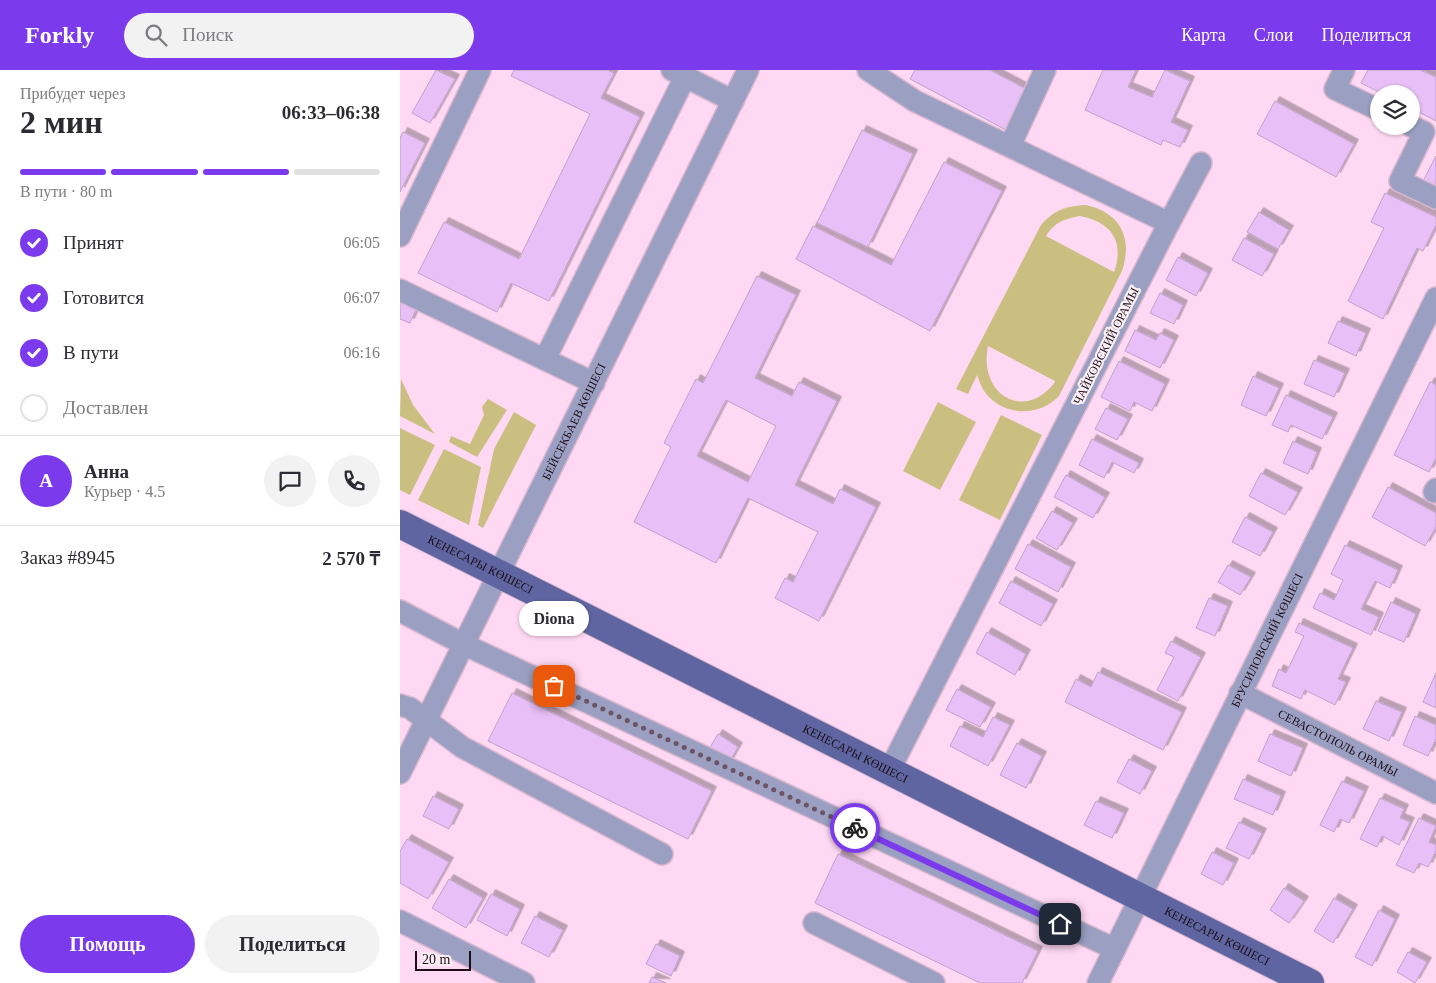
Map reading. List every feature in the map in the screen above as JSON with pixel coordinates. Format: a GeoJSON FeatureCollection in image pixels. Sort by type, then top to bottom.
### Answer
{"type":"FeatureCollection","features":[{"type":"Feature","properties":{"kind":"main road","name":"КЕНЕСАРЫ КӨШЕСІ"},"geometry":{"type":"LineString","coordinates":[[400,524],[1310,983]]}},
{"type":"Feature","properties":{"kind":"street"},"geometry":{"type":"LineString","coordinates":[[400,236],[480,70]]}},
{"type":"Feature","properties":{"kind":"street","name":"БЕЙСЕКБАЕВ КӨШЕСІ"},"geometry":{"type":"LineString","coordinates":[[400,773],[748,70]]}},
{"type":"Feature","properties":{"kind":"street"},"geometry":{"type":"LineString","coordinates":[[868,70],[915,101],[1169,222]]}},
{"type":"Feature","properties":{"kind":"street"},"geometry":{"type":"LineString","coordinates":[[1010,146],[1045,70]]}},
{"type":"Feature","properties":{"kind":"street"},"geometry":{"type":"LineString","coordinates":[[1344,70],[1335,89],[1370,106]]}},
{"type":"Feature","properties":{"kind":"street"},"geometry":{"type":"LineString","coordinates":[[545,359],[679,73],[733,101]]}},
{"type":"Feature","properties":{"kind":"street"},"geometry":{"type":"LineString","coordinates":[[1420,130],[1424,132],[1400,181],[1436,198]]}},
{"type":"Feature","properties":{"kind":"street","name":"ЧАЙКОВСКИЙ ОРАМЫ"},"geometry":{"type":"LineString","coordinates":[[889,771],[1169,222],[1201,163]]}},
{"type":"Feature","properties":{"kind":"street"},"geometry":{"type":"LineString","coordinates":[[400,290],[594,383]]}},
{"type":"Feature","properties":{"kind":"street","name":"БРУСИЛОВСКИЙ КӨШЕСІ"},"geometry":{"type":"LineString","coordinates":[[1098,983],[1436,298]]}},
{"type":"Feature","properties":{"kind":"street"},"geometry":{"type":"LineString","coordinates":[[400,611],[463,644],[1115,950]]}},
{"type":"Feature","properties":{"kind":"street","name":"СЕВАСТОПОЛЬ ОРАМЫ"},"geometry":{"type":"LineString","coordinates":[[1240,693],[1436,793]]}},
{"type":"Feature","properties":{"kind":"street"},"geometry":{"type":"LineString","coordinates":[[400,705],[410,708],[462,748],[662,854]]}},
{"type":"Feature","properties":{"kind":"street"},"geometry":{"type":"LineString","coordinates":[[400,921],[524,983]]}},
{"type":"Feature","properties":{"kind":"street"},"geometry":{"type":"LineString","coordinates":[[814,923],[934,983]]}},
{"type":"Feature","properties":{"kind":"shaded area"},"geometry":{"type":"Polygon","coordinates":[[[1086,205],[1098,209],[1116,221],[1125,238],[1125,259],[1122,271],[1059,396],[1052,402],[1035,410],[1016,411],[998,404],[990,398],[977,375],[968,394],[956,389],[1041,225],[1056,212],[1086,205]],[[1080,216],[1060,222],[1046,236],[1114,272],[1118,251],[1113,235],[1100,223],[1080,216]],[[988,346],[987,363],[990,378],[997,389],[1006,397],[1018,401],[1030,400],[1043,394],[1055,382],[1055,381],[988,346]]]}},
{"type":"Feature","properties":{"kind":"shaded area"},"geometry":{"type":"Polygon","coordinates":[[[401,379],[413,405],[435,434],[400,416],[401,379]]]}},
{"type":"Feature","properties":{"kind":"shaded area"},"geometry":{"type":"Polygon","coordinates":[[[488,399],[507,410],[477,457],[449,442],[451,436],[470,444],[484,415],[482,407],[488,399]]]}},
{"type":"Feature","properties":{"kind":"shaded area"},"geometry":{"type":"Polygon","coordinates":[[[938,402],[976,422],[940,490],[903,471],[938,402]]]}},
{"type":"Feature","properties":{"kind":"shaded area"},"geometry":{"type":"Polygon","coordinates":[[[514,412],[536,425],[483,528],[478,525],[494,449],[514,412]]]}},
{"type":"Feature","properties":{"kind":"shaded area"},"geometry":{"type":"Polygon","coordinates":[[[1001,415],[1042,435],[1000,520],[959,500],[1001,415]]]}},
{"type":"Feature","properties":{"kind":"shaded area"},"geometry":{"type":"Polygon","coordinates":[[[400,428],[435,445],[410,495],[400,490],[400,428]]]}},
{"type":"Feature","properties":{"kind":"shaded area"},"geometry":{"type":"Polygon","coordinates":[[[444,449],[481,467],[469,525],[418,500],[444,449]]]}},
{"type":"Feature","properties":{"kind":"building"},"geometry":{"type":"Polygon","coordinates":[[[436,70],[455,79],[430,123],[412,113],[436,70]]]}},
{"type":"Feature","properties":{"kind":"building"},"geometry":{"type":"Polygon","coordinates":[[[514,70],[607,70],[614,73],[601,98],[640,117],[549,301],[511,283],[497,312],[418,273],[444,222],[519,259],[590,114],[511,76],[514,70]]]}},
{"type":"Feature","properties":{"kind":"building"},"geometry":{"type":"Polygon","coordinates":[[[915,70],[990,70],[1028,90],[1006,130],[910,79],[915,70]]]}},
{"type":"Feature","properties":{"kind":"building"},"geometry":{"type":"Polygon","coordinates":[[[1103,70],[1136,70],[1128,87],[1152,97],[1165,70],[1190,81],[1171,122],[1188,130],[1180,147],[1163,140],[1161,145],[1085,110],[1103,70]]]}},
{"type":"Feature","properties":{"kind":"building"},"geometry":{"type":"Polygon","coordinates":[[[1368,70],[1420,70],[1436,77],[1436,121],[1420,113],[1420,85],[1370,85],[1370,88],[1361,83],[1368,70]]]}},
{"type":"Feature","properties":{"kind":"building"},"geometry":{"type":"Polygon","coordinates":[[[1275,101],[1354,144],[1336,177],[1257,134],[1275,101]]]}},
{"type":"Feature","properties":{"kind":"building"},"geometry":{"type":"Polygon","coordinates":[[[862,130],[913,154],[868,247],[817,223],[862,130]]]}},
{"type":"Feature","properties":{"kind":"building"},"geometry":{"type":"Polygon","coordinates":[[[403,132],[425,143],[400,192],[400,138],[403,132]]]}},
{"type":"Feature","properties":{"kind":"building"},"geometry":{"type":"Polygon","coordinates":[[[1436,156],[1436,191],[1422,183],[1436,156]]]}},
{"type":"Feature","properties":{"kind":"building"},"geometry":{"type":"Polygon","coordinates":[[[944,162],[1002,191],[930,331],[796,259],[813,226],[891,265],[944,162]]]}},
{"type":"Feature","properties":{"kind":"building"},"geometry":{"type":"Polygon","coordinates":[[[1385,193],[1436,217],[1436,225],[1423,251],[1417,248],[1383,319],[1348,301],[1384,228],[1371,222],[1385,193]]]}},
{"type":"Feature","properties":{"kind":"building"},"geometry":{"type":"Polygon","coordinates":[[[1259,212],[1289,230],[1278,249],[1247,232],[1259,212]]]}},
{"type":"Feature","properties":{"kind":"building"},"geometry":{"type":"Polygon","coordinates":[[[1244,238],[1274,254],[1262,276],[1232,260],[1244,238]]]}},
{"type":"Feature","properties":{"kind":"building"},"geometry":{"type":"Polygon","coordinates":[[[1178,257],[1208,273],[1196,296],[1166,280],[1178,257]]]}},
{"type":"Feature","properties":{"kind":"building"},"geometry":{"type":"Polygon","coordinates":[[[757,276],[796,295],[755,378],[792,396],[799,382],[837,401],[795,485],[833,504],[840,489],[876,507],[819,621],[775,598],[785,578],[793,582],[818,532],[748,498],[716,563],[634,522],[671,447],[664,443],[696,379],[703,383],[757,276]],[[726,400],[697,456],[748,482],[776,426],[726,400]]]}},
{"type":"Feature","properties":{"kind":"building"},"geometry":{"type":"Polygon","coordinates":[[[1160,293],[1183,305],[1174,324],[1150,313],[1160,293]]]}},
{"type":"Feature","properties":{"kind":"building"},"geometry":{"type":"Polygon","coordinates":[[[400,299],[417,307],[410,323],[400,319],[400,299]]]}},
{"type":"Feature","properties":{"kind":"building"},"geometry":{"type":"Polygon","coordinates":[[[1338,321],[1366,333],[1356,356],[1328,343],[1338,321]]]}},
{"type":"Feature","properties":{"kind":"building"},"geometry":{"type":"Polygon","coordinates":[[[1135,330],[1156,340],[1160,333],[1174,340],[1160,368],[1125,351],[1135,330]]]}},
{"type":"Feature","properties":{"kind":"building"},"geometry":{"type":"Polygon","coordinates":[[[1314,360],[1345,373],[1334,397],[1304,384],[1314,360]]]}},
{"type":"Feature","properties":{"kind":"building"},"geometry":{"type":"Polygon","coordinates":[[[1119,361],[1165,384],[1152,411],[1134,402],[1130,411],[1101,397],[1119,361]]]}},
{"type":"Feature","properties":{"kind":"building"},"geometry":{"type":"Polygon","coordinates":[[[1253,376],[1279,388],[1266,416],[1241,405],[1253,376]]]}},
{"type":"Feature","properties":{"kind":"building"},"geometry":{"type":"Polygon","coordinates":[[[1430,382],[1436,385],[1436,458],[1429,472],[1394,455],[1430,382]]]}},
{"type":"Feature","properties":{"kind":"building"},"geometry":{"type":"Polygon","coordinates":[[[1286,395],[1333,417],[1322,439],[1291,425],[1288,432],[1272,425],[1286,395]]]}},
{"type":"Feature","properties":{"kind":"building"},"geometry":{"type":"Polygon","coordinates":[[[1106,408],[1128,419],[1117,440],[1095,429],[1106,408]]]}},
{"type":"Feature","properties":{"kind":"building"},"geometry":{"type":"Polygon","coordinates":[[[1092,439],[1139,463],[1134,473],[1112,462],[1104,478],[1079,465],[1092,439]]]}},
{"type":"Feature","properties":{"kind":"building"},"geometry":{"type":"Polygon","coordinates":[[[1293,441],[1317,452],[1308,474],[1283,463],[1293,441]]]}},
{"type":"Feature","properties":{"kind":"building"},"geometry":{"type":"Polygon","coordinates":[[[1261,473],[1298,492],[1285,515],[1249,496],[1261,473]]]}},
{"type":"Feature","properties":{"kind":"building"},"geometry":{"type":"Polygon","coordinates":[[[1066,475],[1105,497],[1093,518],[1054,497],[1066,475]]]}},
{"type":"Feature","properties":{"kind":"building"},"geometry":{"type":"Polygon","coordinates":[[[1388,487],[1436,513],[1436,527],[1425,546],[1372,517],[1388,487]]]}},
{"type":"Feature","properties":{"kind":"building"},"geometry":{"type":"Polygon","coordinates":[[[1052,511],[1073,523],[1057,550],[1036,538],[1052,511]]]}},
{"type":"Feature","properties":{"kind":"building"},"geometry":{"type":"Polygon","coordinates":[[[1245,517],[1273,532],[1260,556],[1232,542],[1245,517]]]}},
{"type":"Feature","properties":{"kind":"building"},"geometry":{"type":"Polygon","coordinates":[[[1028,544],[1071,567],[1058,592],[1015,569],[1028,544]]]}},
{"type":"Feature","properties":{"kind":"building"},"geometry":{"type":"Polygon","coordinates":[[[1345,545],[1398,570],[1390,588],[1375,581],[1361,609],[1379,617],[1371,635],[1313,608],[1320,593],[1334,600],[1343,580],[1331,574],[1345,545]]]}},
{"type":"Feature","properties":{"kind":"building"},"geometry":{"type":"Polygon","coordinates":[[[1228,565],[1251,577],[1240,595],[1218,582],[1228,565]]]}},
{"type":"Feature","properties":{"kind":"building"},"geometry":{"type":"Polygon","coordinates":[[[1011,581],[1053,604],[1041,626],[999,603],[1011,581]]]}},
{"type":"Feature","properties":{"kind":"building"},"geometry":{"type":"Polygon","coordinates":[[[1209,598],[1228,606],[1215,636],[1196,628],[1209,598]]]}},
{"type":"Feature","properties":{"kind":"building"},"geometry":{"type":"Polygon","coordinates":[[[1391,602],[1416,614],[1404,642],[1378,631],[1391,602]]]}},
{"type":"Feature","properties":{"kind":"building"},"geometry":{"type":"Polygon","coordinates":[[[1299,623],[1353,648],[1338,679],[1346,682],[1335,705],[1305,690],[1301,699],[1272,686],[1279,669],[1286,673],[1304,636],[1295,632],[1299,623]]]}},
{"type":"Feature","properties":{"kind":"building"},"geometry":{"type":"Polygon","coordinates":[[[987,632],[1026,654],[1015,675],[976,653],[987,632]]]}},
{"type":"Feature","properties":{"kind":"building"},"geometry":{"type":"Polygon","coordinates":[[[1171,641],[1201,657],[1178,701],[1157,690],[1174,657],[1165,653],[1171,641]]]}},
{"type":"Feature","properties":{"kind":"building"},"geometry":{"type":"Polygon","coordinates":[[[1098,672],[1182,712],[1163,750],[1065,702],[1076,679],[1091,687],[1098,672]]]}},
{"type":"Feature","properties":{"kind":"building"},"geometry":{"type":"Polygon","coordinates":[[[1436,673],[1436,708],[1423,702],[1436,673]]]}},
{"type":"Feature","properties":{"kind":"building"},"geometry":{"type":"Polygon","coordinates":[[[957,689],[991,707],[980,727],[946,710],[957,689]]]}},
{"type":"Feature","properties":{"kind":"building"},"geometry":{"type":"Polygon","coordinates":[[[512,693],[712,791],[688,839],[488,741],[512,693]]]}},
{"type":"Feature","properties":{"kind":"building"},"geometry":{"type":"Polygon","coordinates":[[[1376,701],[1402,712],[1389,741],[1363,729],[1376,701]]]}},
{"type":"Feature","properties":{"kind":"building"},"geometry":{"type":"Polygon","coordinates":[[[1415,716],[1436,725],[1436,739],[1428,756],[1403,745],[1415,716]]]}},
{"type":"Feature","properties":{"kind":"building"},"geometry":{"type":"Polygon","coordinates":[[[993,717],[1010,725],[988,766],[950,746],[960,726],[983,737],[993,717]]]}},
{"type":"Feature","properties":{"kind":"building"},"geometry":{"type":"Polygon","coordinates":[[[718,734],[738,747],[727,766],[706,754],[718,734]]]}},
{"type":"Feature","properties":{"kind":"building"},"geometry":{"type":"Polygon","coordinates":[[[1270,734],[1303,748],[1291,776],[1258,761],[1270,734]]]}},
{"type":"Feature","properties":{"kind":"building"},"geometry":{"type":"Polygon","coordinates":[[[1017,743],[1042,756],[1026,788],[1000,775],[1017,743]]]}},
{"type":"Feature","properties":{"kind":"building"},"geometry":{"type":"Polygon","coordinates":[[[1129,759],[1152,771],[1140,794],[1117,782],[1129,759]]]}},
{"type":"Feature","properties":{"kind":"building"},"geometry":{"type":"Polygon","coordinates":[[[1243,779],[1281,796],[1273,815],[1234,799],[1243,779]]]}},
{"type":"Feature","properties":{"kind":"building"},"geometry":{"type":"Polygon","coordinates":[[[1342,781],[1364,791],[1349,823],[1340,819],[1334,832],[1320,825],[1342,781]]]}},
{"type":"Feature","properties":{"kind":"building"},"geometry":{"type":"Polygon","coordinates":[[[433,796],[459,809],[449,829],[423,816],[433,796]]]}},
{"type":"Feature","properties":{"kind":"building"},"geometry":{"type":"Polygon","coordinates":[[[1380,798],[1404,809],[1400,818],[1410,822],[1399,845],[1382,836],[1377,847],[1360,839],[1380,798]]]}},
{"type":"Feature","properties":{"kind":"building"},"geometry":{"type":"Polygon","coordinates":[[[1096,801],[1124,813],[1112,838],[1084,825],[1096,801]]]}},
{"type":"Feature","properties":{"kind":"building"},"geometry":{"type":"Polygon","coordinates":[[[1419,818],[1436,826],[1429,842],[1436,845],[1436,851],[1428,867],[1419,863],[1414,873],[1396,865],[1419,818]]]}},
{"type":"Feature","properties":{"kind":"building"},"geometry":{"type":"Polygon","coordinates":[[[1239,822],[1262,833],[1249,859],[1226,848],[1239,822]]]}},
{"type":"Feature","properties":{"kind":"building"},"geometry":{"type":"Polygon","coordinates":[[[407,839],[449,862],[428,899],[400,883],[400,851],[407,839]]]}},
{"type":"Feature","properties":{"kind":"building"},"geometry":{"type":"Polygon","coordinates":[[[1212,852],[1234,863],[1223,885],[1201,874],[1212,852]]]}},
{"type":"Feature","properties":{"kind":"building"},"geometry":{"type":"Polygon","coordinates":[[[838,854],[1038,951],[1022,983],[980,983],[815,903],[838,854]]]}},
{"type":"Feature","properties":{"kind":"building"},"geometry":{"type":"Polygon","coordinates":[[[449,879],[483,898],[466,928],[432,908],[449,879]]]}},
{"type":"Feature","properties":{"kind":"building"},"geometry":{"type":"Polygon","coordinates":[[[1284,888],[1304,901],[1289,923],[1270,910],[1284,888]]]}},
{"type":"Feature","properties":{"kind":"building"},"geometry":{"type":"Polygon","coordinates":[[[491,894],[520,909],[507,936],[477,920],[491,894]]]}},
{"type":"Feature","properties":{"kind":"building"},"geometry":{"type":"Polygon","coordinates":[[[1334,898],[1353,909],[1333,943],[1314,931],[1334,898]]]}},
{"type":"Feature","properties":{"kind":"building"},"geometry":{"type":"Polygon","coordinates":[[[1379,910],[1395,919],[1372,966],[1355,957],[1379,910]]]}},
{"type":"Feature","properties":{"kind":"building"},"geometry":{"type":"Polygon","coordinates":[[[535,916],[563,930],[549,957],[521,943],[535,916]]]}},
{"type":"Feature","properties":{"kind":"building"},"geometry":{"type":"Polygon","coordinates":[[[656,944],[680,956],[671,976],[646,964],[656,944]]]}},
{"type":"Feature","properties":{"kind":"building"},"geometry":{"type":"Polygon","coordinates":[[[1408,952],[1427,962],[1415,983],[1397,972],[1408,952]]]}},
{"type":"Feature","properties":{"kind":"building"},"geometry":{"type":"Polygon","coordinates":[[[652,977],[666,983],[649,983],[652,977]]]}},
{"type":"Feature","properties":{"kind":"way so far"},"geometry":{"type":"LineString","coordinates":[[554,686],[855,828]]}},
{"type":"Feature","properties":{"kind":"place","name":"Diona"},"geometry":{"type":"Point","coordinates":[554,686]}},
{"type":"Feature","properties":{"kind":"route"},"geometry":{"type":"LineString","coordinates":[[855,828],[1060,924]]}}]}
